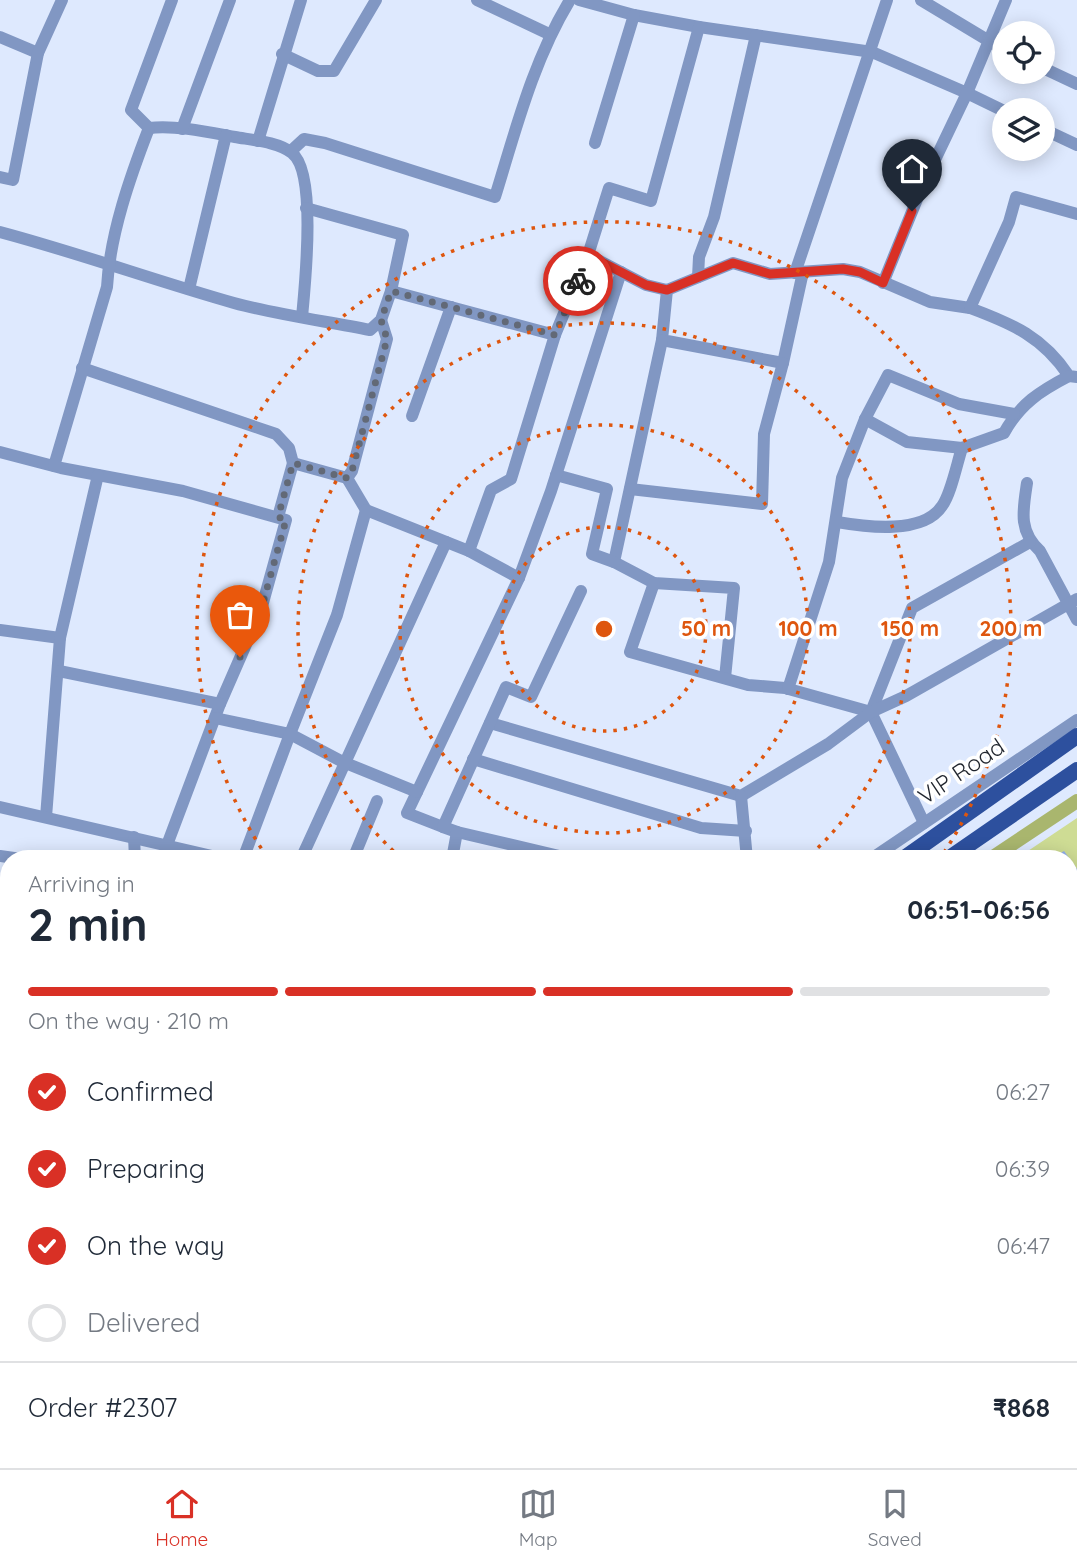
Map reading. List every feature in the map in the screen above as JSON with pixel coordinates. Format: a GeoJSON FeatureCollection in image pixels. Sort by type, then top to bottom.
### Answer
{"type":"FeatureCollection","features":[{"type":"Feature","properties":{"kind":"main road","name":"VIP Road"},"geometry":{"type":"LineString","coordinates":[[916,850],[1077,736]]}},
{"type":"Feature","properties":{"kind":"main road"},"geometry":{"type":"LineString","coordinates":[[961,850],[1077,770]]}},
{"type":"Feature","properties":{"kind":"street"},"geometry":{"type":"LineString","coordinates":[[0,177],[13,180],[38,53],[62,0]]}},
{"type":"Feature","properties":{"kind":"street"},"geometry":{"type":"LineString","coordinates":[[172,0],[131,110],[149,128],[182,129],[258,141],[291,151],[300,161],[305,176],[308,264],[302,317]]}},
{"type":"Feature","properties":{"kind":"street"},"geometry":{"type":"LineString","coordinates":[[182,129],[230,0]]}},
{"type":"Feature","properties":{"kind":"street"},"geometry":{"type":"LineString","coordinates":[[258,141],[282,54],[301,0]]}},
{"type":"Feature","properties":{"kind":"street"},"geometry":{"type":"LineString","coordinates":[[282,54],[318,71],[334,71],[376,0]]}},
{"type":"Feature","properties":{"kind":"street"},"geometry":{"type":"LineString","coordinates":[[477,0],[549,34]]}},
{"type":"Feature","properties":{"kind":"street"},"geometry":{"type":"LineString","coordinates":[[291,151],[304,139],[325,143],[495,197],[521,107],[549,34],[570,0]]}},
{"type":"Feature","properties":{"kind":"street"},"geometry":{"type":"LineString","coordinates":[[579,0],[634,15],[699,27],[872,52],[992,105]]}},
{"type":"Feature","properties":{"kind":"street"},"geometry":{"type":"LineString","coordinates":[[630,489],[762,504],[764,434],[783,363],[799,272],[887,0]]}},
{"type":"Feature","properties":{"kind":"street"},"geometry":{"type":"LineString","coordinates":[[922,0],[992,44]]}},
{"type":"Feature","properties":{"kind":"street"},"geometry":{"type":"LineString","coordinates":[[883,283],[922,187],[967,93],[1006,0]]}},
{"type":"Feature","properties":{"kind":"street"},"geometry":{"type":"LineString","coordinates":[[595,143],[634,15]]}},
{"type":"Feature","properties":{"kind":"street"},"geometry":{"type":"LineString","coordinates":[[469,551],[491,490],[511,479],[555,335],[588,255],[608,188],[651,201],[699,27]]}},
{"type":"Feature","properties":{"kind":"street"},"geometry":{"type":"LineString","coordinates":[[698,277],[699,257],[715,217],[756,35]]}},
{"type":"Feature","properties":{"kind":"street"},"geometry":{"type":"LineString","coordinates":[[0,37],[38,53]]}},
{"type":"Feature","properties":{"kind":"street"},"geometry":{"type":"LineString","coordinates":[[1055,74],[1077,84]]}},
{"type":"Feature","properties":{"kind":"street"},"geometry":{"type":"LineString","coordinates":[[54,467],[107,287],[110,262],[133,171],[149,128]]}},
{"type":"Feature","properties":{"kind":"street"},"geometry":{"type":"LineString","coordinates":[[189,289],[226,135]]}},
{"type":"Feature","properties":{"kind":"street"},"geometry":{"type":"LineString","coordinates":[[1055,135],[1077,145]]}},
{"type":"Feature","properties":{"kind":"street"},"geometry":{"type":"LineString","coordinates":[[970,308],[1009,222],[1016,197],[1077,214]]}},
{"type":"Feature","properties":{"kind":"street"},"geometry":{"type":"LineString","coordinates":[[0,232],[110,262],[237,304],[370,330],[381,320],[391,291],[403,235],[306,208]]}},
{"type":"Feature","properties":{"kind":"street"},"geometry":{"type":"LineString","coordinates":[[588,255],[646,285],[667,290],[733,263],[770,274],[843,269],[860,272],[930,302],[970,308],[1004,320],[1041,341],[1073,377],[1037,392],[1014,414],[1004,433],[962,448],[906,442],[865,419]]}},
{"type":"Feature","properties":{"kind":"street"},"geometry":{"type":"LineString","coordinates":[[534,850],[457,832],[407,813],[519,578],[556,475],[621,272]]}},
{"type":"Feature","properties":{"kind":"street"},"geometry":{"type":"LineString","coordinates":[[614,562],[662,340],[667,290]]}},
{"type":"Feature","properties":{"kind":"street"},"geometry":{"type":"LineString","coordinates":[[391,291],[555,335]]}},
{"type":"Feature","properties":{"kind":"street"},"geometry":{"type":"LineString","coordinates":[[412,415],[451,307]]}},
{"type":"Feature","properties":{"kind":"street"},"geometry":{"type":"LineString","coordinates":[[347,478],[352,471],[387,339],[381,320]]}},
{"type":"Feature","properties":{"kind":"street"},"geometry":{"type":"LineString","coordinates":[[662,340],[783,363]]}},
{"type":"Feature","properties":{"kind":"street"},"geometry":{"type":"LineString","coordinates":[[82,368],[276,434],[289,448],[293,463],[278,517]]}},
{"type":"Feature","properties":{"kind":"street"},"geometry":{"type":"LineString","coordinates":[[788,689],[829,562],[842,478],[865,419],[888,375],[959,404],[1014,414]]}},
{"type":"Feature","properties":{"kind":"street"},"geometry":{"type":"LineString","coordinates":[[837,522],[877,529],[924,520],[942,507],[962,448]]}},
{"type":"Feature","properties":{"kind":"street"},"geometry":{"type":"LineString","coordinates":[[0,452],[54,467],[183,491],[286,520],[261,610],[220,704],[167,845]]}},
{"type":"Feature","properties":{"kind":"street"},"geometry":{"type":"LineString","coordinates":[[293,463],[347,478],[366,510],[469,551],[519,578]]}},
{"type":"Feature","properties":{"kind":"street"},"geometry":{"type":"LineString","coordinates":[[46,817],[60,638],[98,475]]}},
{"type":"Feature","properties":{"kind":"street"},"geometry":{"type":"LineString","coordinates":[[556,475],[607,489],[593,554],[654,583],[734,588],[724,678]]}},
{"type":"Feature","properties":{"kind":"street"},"geometry":{"type":"LineString","coordinates":[[1027,484],[1021,519],[1030,542],[1040,551],[1072,601],[1077,620]]}},
{"type":"Feature","properties":{"kind":"street"},"geometry":{"type":"LineString","coordinates":[[246,850],[337,615],[366,510]]}},
{"type":"Feature","properties":{"kind":"street"},"geometry":{"type":"LineString","coordinates":[[305,850],[446,542]]}},
{"type":"Feature","properties":{"kind":"street"},"geometry":{"type":"LineString","coordinates":[[925,823],[871,712],[912,608],[1030,542]]}},
{"type":"Feature","properties":{"kind":"street"},"geometry":{"type":"LineString","coordinates":[[654,583],[630,652],[748,685],[788,689],[871,712]]}},
{"type":"Feature","properties":{"kind":"street"},"geometry":{"type":"LineString","coordinates":[[443,827],[506,687],[531,697],[581,591]]}},
{"type":"Feature","properties":{"kind":"street"},"geometry":{"type":"LineString","coordinates":[[490,723],[741,796],[828,744],[871,712],[906,696],[1072,601]]}},
{"type":"Feature","properties":{"kind":"street"},"geometry":{"type":"LineString","coordinates":[[0,630],[60,638]]}},
{"type":"Feature","properties":{"kind":"street"},"geometry":{"type":"LineString","coordinates":[[59,671],[220,704]]}},
{"type":"Feature","properties":{"kind":"street"},"geometry":{"type":"LineString","coordinates":[[215,718],[290,734],[343,762],[417,792]]}},
{"type":"Feature","properties":{"kind":"street","name":"VIP Road"},"geometry":{"type":"LineString","coordinates":[[884,850],[1077,720]]}},
{"type":"Feature","properties":{"kind":"street"},"geometry":{"type":"LineString","coordinates":[[474,759],[701,828],[746,831]]}},
{"type":"Feature","properties":{"kind":"street"},"geometry":{"type":"LineString","coordinates":[[741,796],[747,850]]}},
{"type":"Feature","properties":{"kind":"street"},"geometry":{"type":"LineString","coordinates":[[357,850],[377,801]]}},
{"type":"Feature","properties":{"kind":"street"},"geometry":{"type":"LineString","coordinates":[[0,807],[188,850]]}},
{"type":"Feature","properties":{"kind":"street"},"geometry":{"type":"LineString","coordinates":[[454,850],[457,832]]}},
{"type":"Feature","properties":{"kind":"street"},"geometry":{"type":"LineString","coordinates":[[134,837],[135,850]]}},
{"type":"Feature","properties":{"kind":"green space"},"geometry":{"type":"Polygon","coordinates":[[[1077,818],[1077,850],[1029,850],[1077,818]]]}},
{"type":"Feature","properties":{"kind":"waterway"},"geometry":{"type":"LineString","coordinates":[[1004,850],[1077,801]]}},
{"type":"Feature","properties":{"kind":"way so far"},"geometry":{"type":"LineString","coordinates":[[240,657],[261,610],[286,520],[278,517],[293,463],[347,478],[352,471],[387,339],[381,320],[391,291],[555,335],[578,281]]}},
{"type":"Feature","properties":{"kind":"route"},"geometry":{"type":"LineString","coordinates":[[578,281],[588,255],[646,285],[667,290],[733,263],[770,274],[843,269],[860,272],[883,283],[912,211]]}}]}
